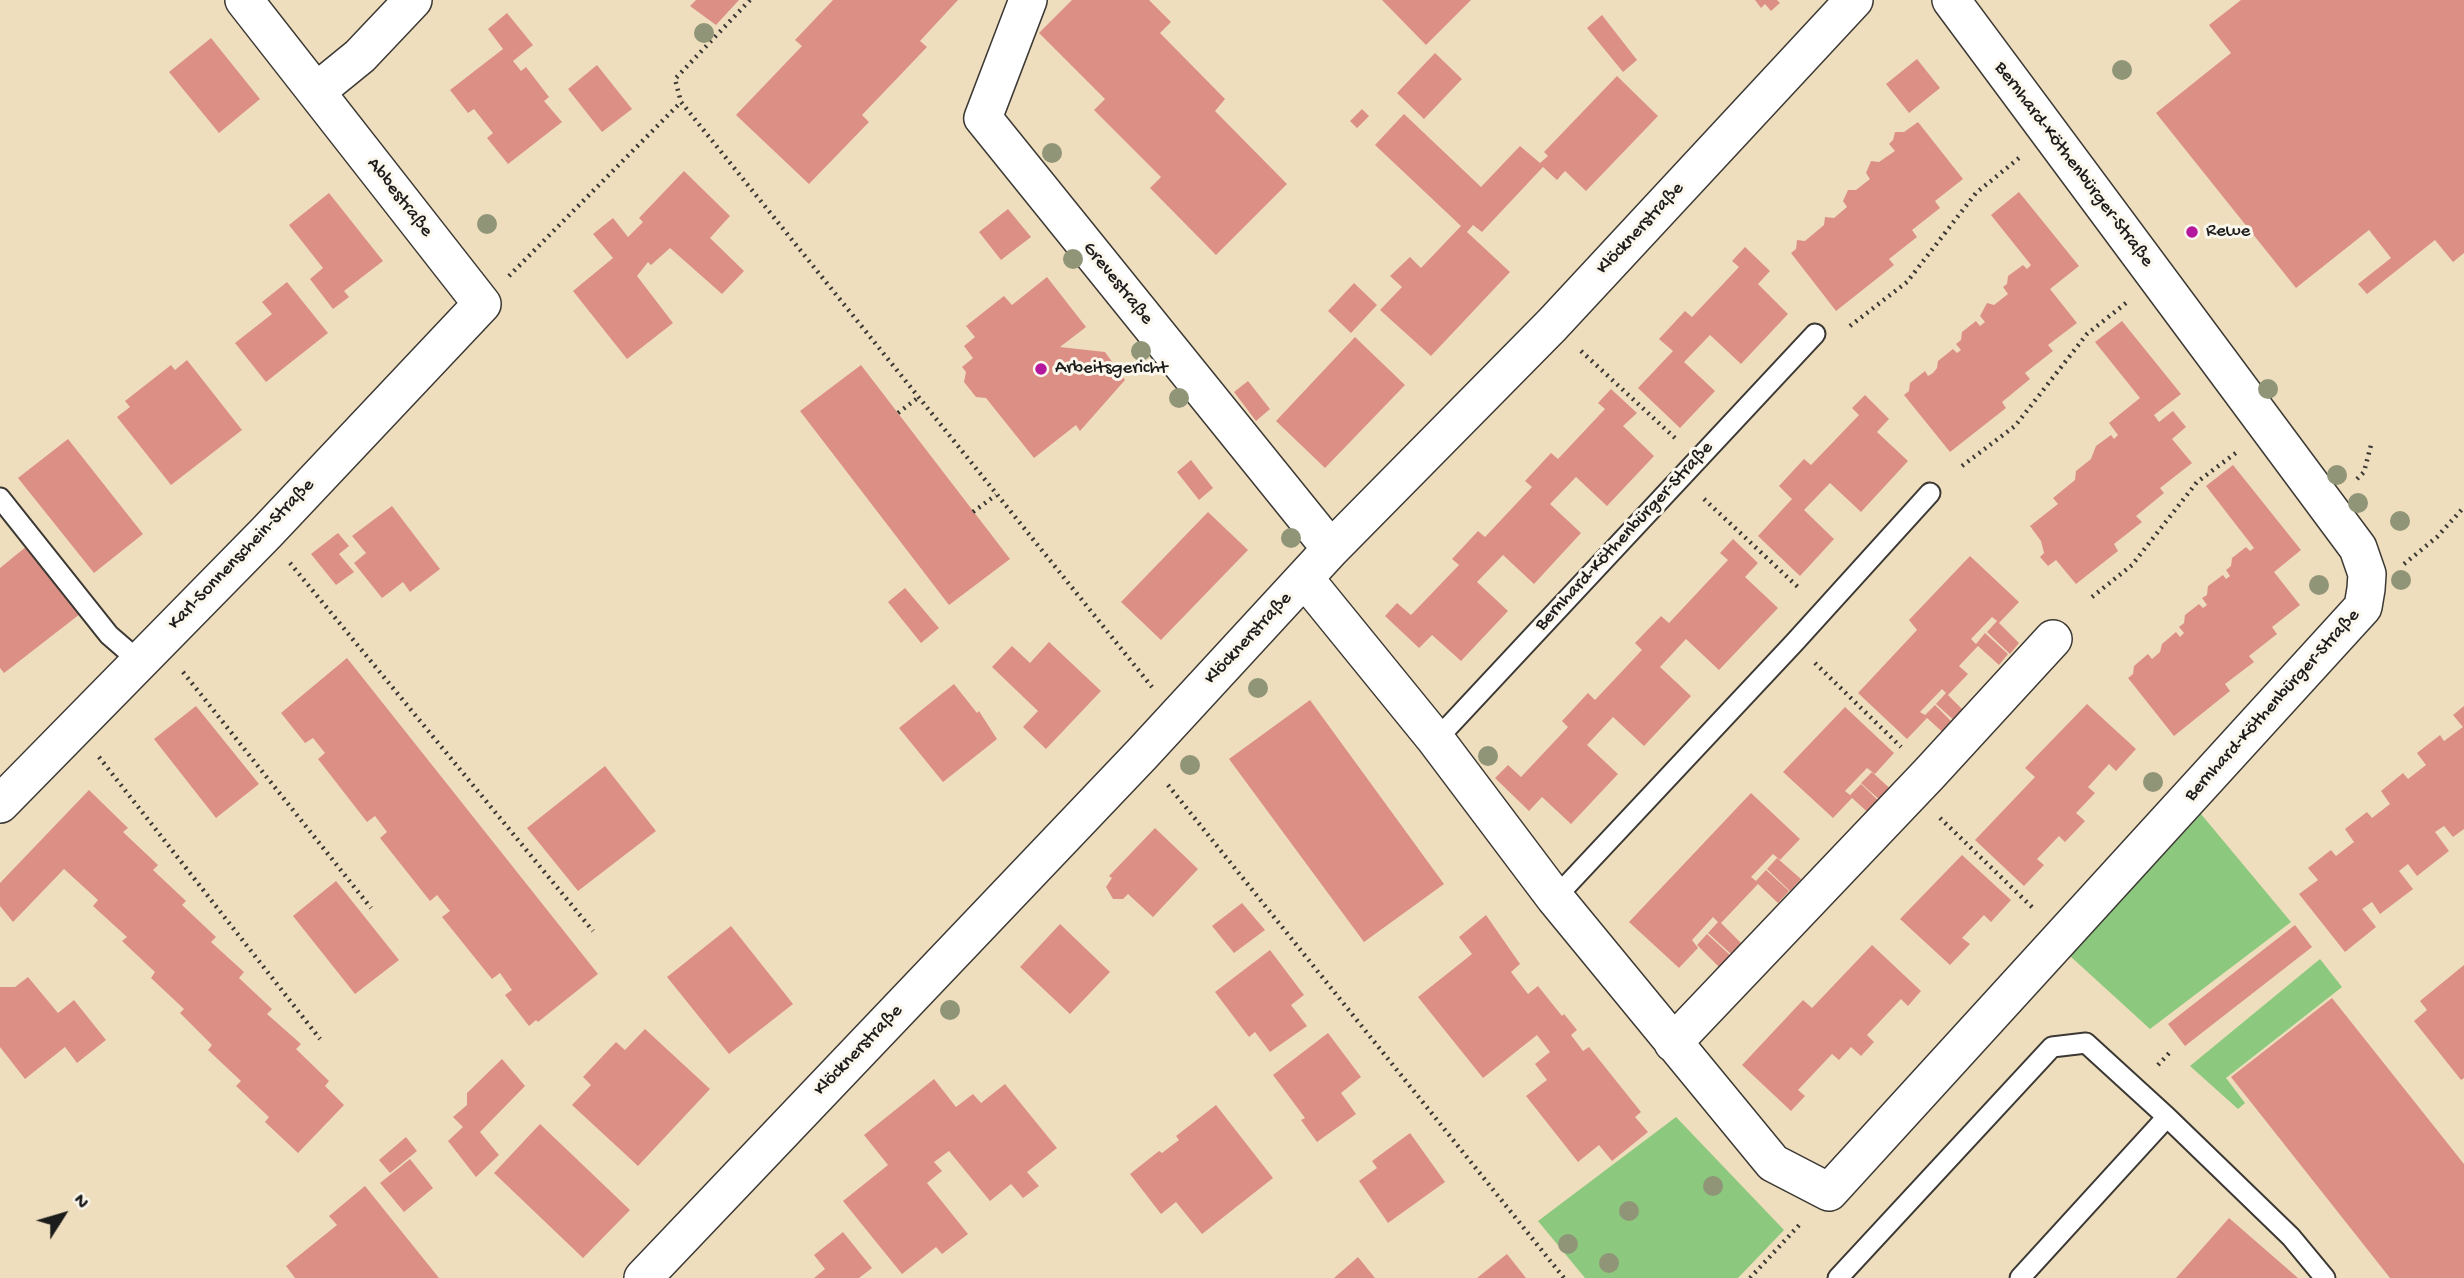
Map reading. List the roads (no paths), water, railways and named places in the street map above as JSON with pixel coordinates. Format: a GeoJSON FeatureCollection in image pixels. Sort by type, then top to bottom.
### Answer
{"type":"FeatureCollection","features":[{"type":"Feature","properties":{"kind":"street","name":"Abbestraße"},"geometry":{"type":"LineString","coordinates":[[244,0],[482,304]]}},
{"type":"Feature","properties":{"kind":"street"},"geometry":{"type":"LineString","coordinates":[[317,91],[360,56],[413,0]]}},
{"type":"Feature","properties":{"kind":"street","name":"Grevestraße"},"geometry":{"type":"LineString","coordinates":[[1028,0],[983,118],[1331,549]]}},
{"type":"Feature","properties":{"kind":"street","name":"Klöcknerstraße"},"geometry":{"type":"LineString","coordinates":[[643,1278],[1176,718],[1331,549],[1552,325],[1854,0]]}},
{"type":"Feature","properties":{"kind":"street","name":"Bernhard-Köthenbürger-Straße"},"geometry":{"type":"LineString","coordinates":[[1673,1043],[1773,1163],[1829,1192],[2363,607],[2367,574],[2358,548],[1951,0]]}},
{"type":"Feature","properties":{"kind":"street","name":"Karl-Sonnenschein-Straße"},"geometry":{"type":"LineString","coordinates":[[0,804],[265,533],[482,304]]}},
{"type":"Feature","properties":{"kind":"street"},"geometry":{"type":"LineString","coordinates":[[1305,579],[1436,740],[1555,898],[1673,1043],[2053,639]]}},
{"type":"Feature","properties":{"kind":"lane","name":"Bernhard-Köthenbürger-Straße"},"geometry":{"type":"LineString","coordinates":[[1436,740],[1815,334]]}},
{"type":"Feature","properties":{"kind":"lane"},"geometry":{"type":"LineString","coordinates":[[1555,898],[1794,643],[1930,493]]}},
{"type":"Feature","properties":{"kind":"lane"},"geometry":{"type":"LineString","coordinates":[[0,498],[109,635],[149,651]]}},
{"type":"Feature","properties":{"kind":"lane"},"geometry":{"type":"LineString","coordinates":[[1838,1278],[2052,1047],[2086,1043],[2291,1237],[2325,1278]]}},
{"type":"Feature","properties":{"kind":"lane"},"geometry":{"type":"LineString","coordinates":[[2020,1278],[2166,1117]]}},
{"type":"Feature","properties":{"kind":"place","name":"Rewe"},"geometry":{"type":"Point","coordinates":[2192,232]}},
{"type":"Feature","properties":{"kind":"place","name":"Arbeitsgericht"},"geometry":{"type":"Point","coordinates":[1041,369]}}]}
